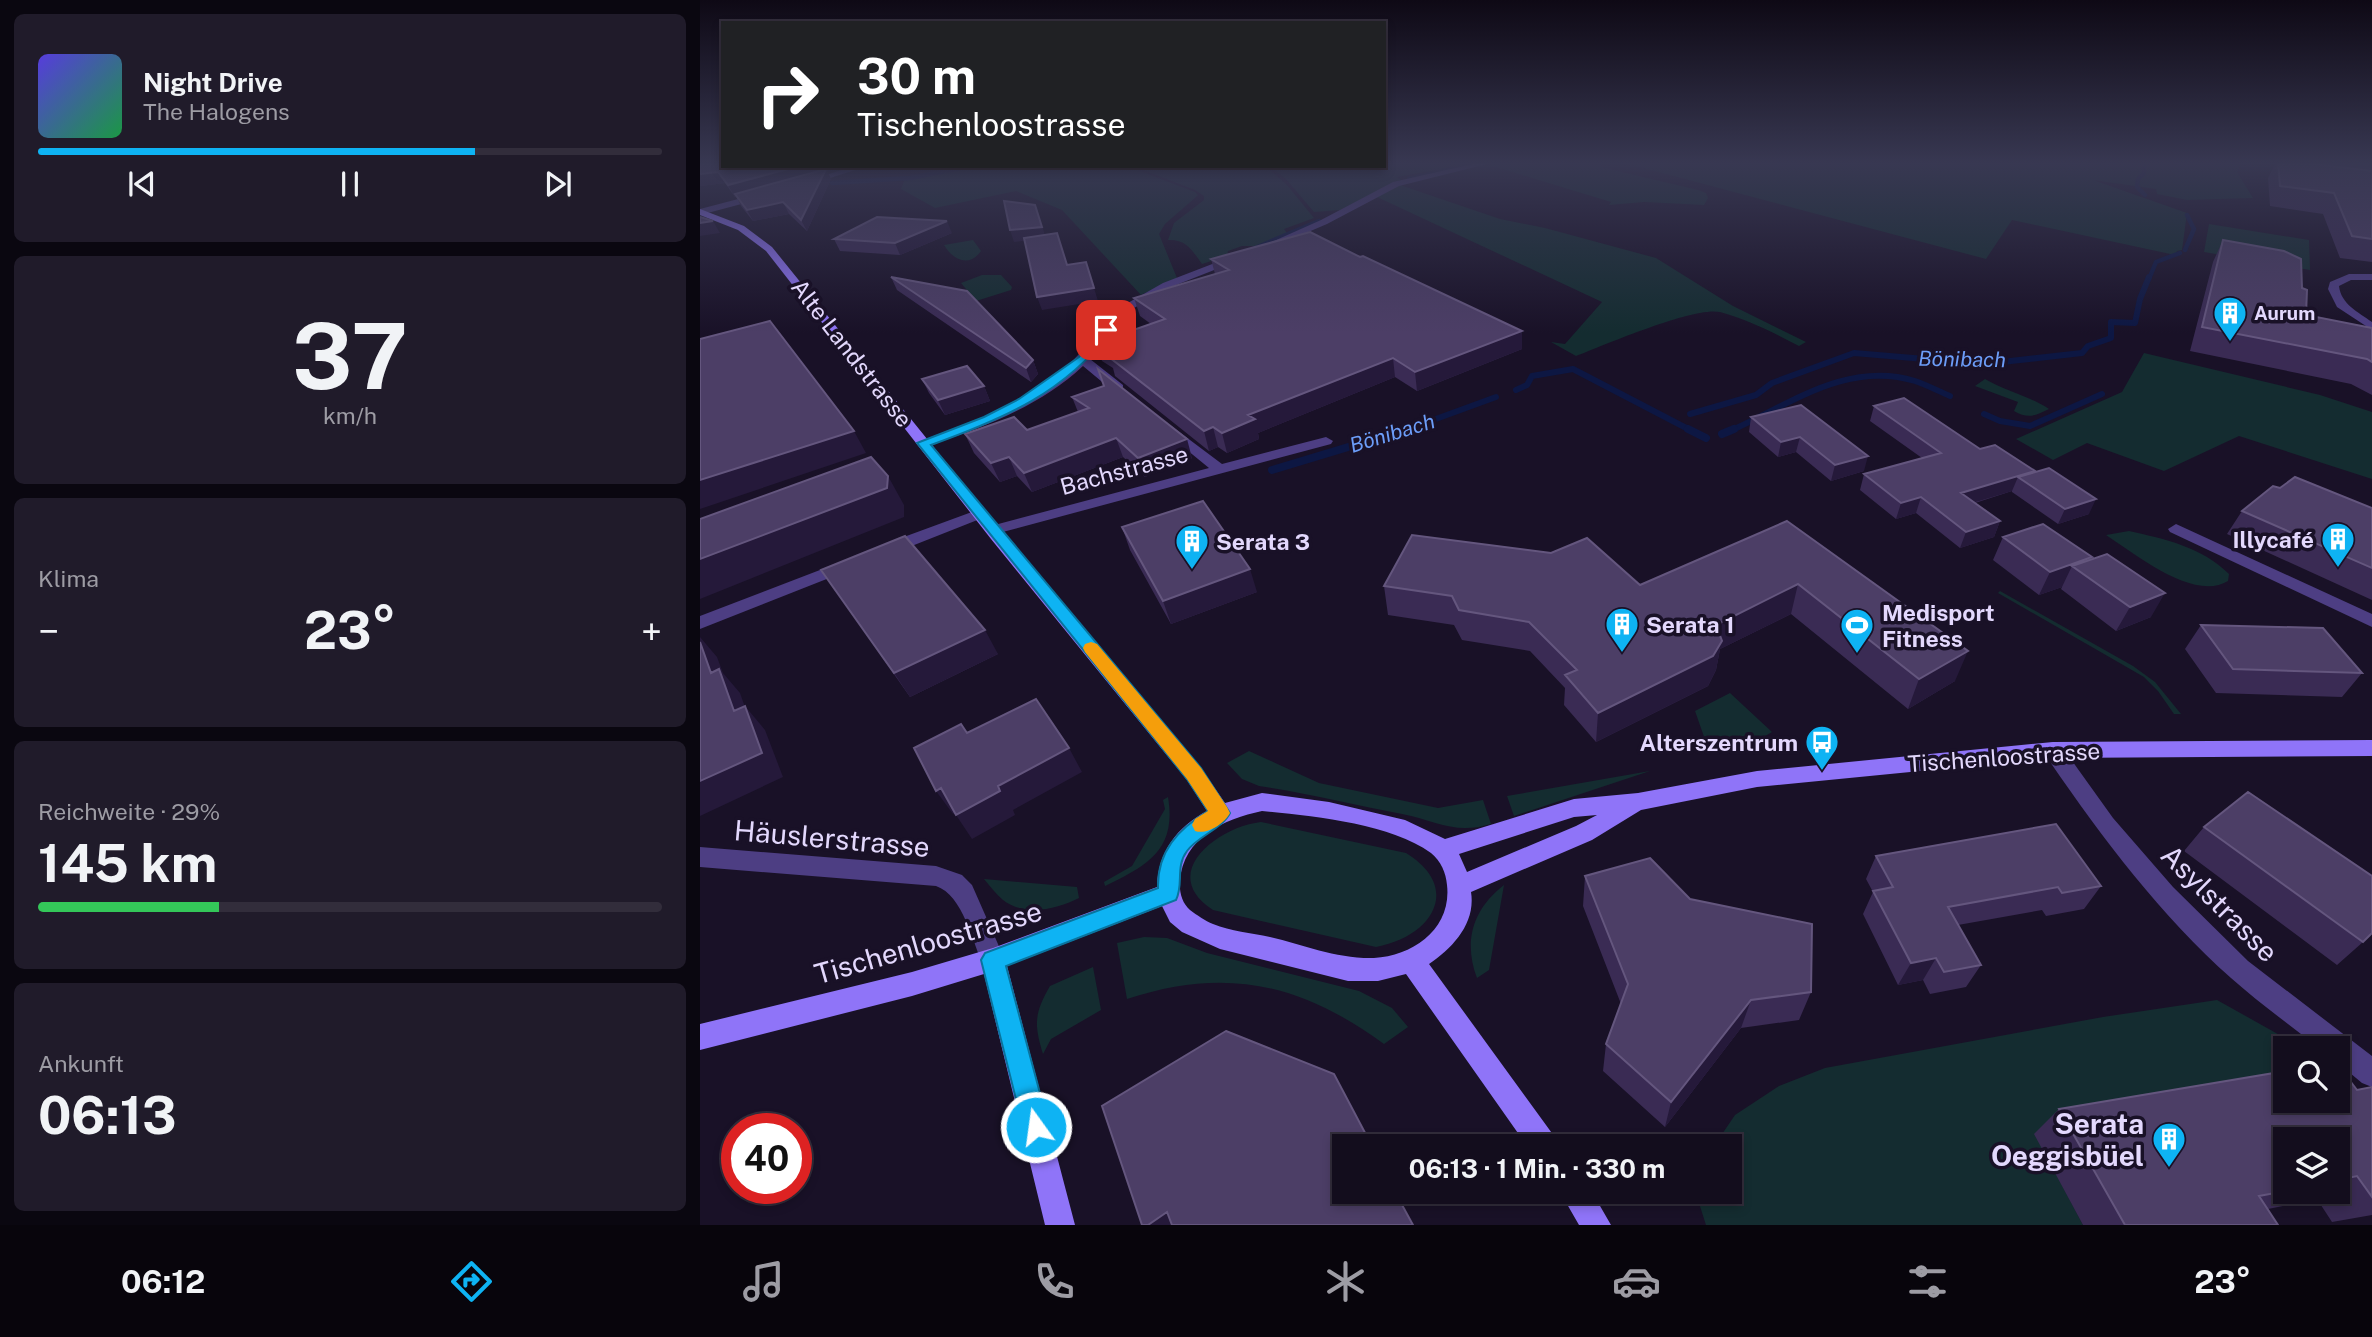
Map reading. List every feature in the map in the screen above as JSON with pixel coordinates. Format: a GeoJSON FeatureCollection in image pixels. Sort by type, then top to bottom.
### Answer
{"type":"FeatureCollection","features":[{"type":"Feature","properties":{"kind":"main road","name":"Alte Landstrasse"},"geometry":{"type":"LineString","coordinates":[[718,219],[741,228],[769,249],[980,514],[1194,774],[1220,813]]}},
{"type":"Feature","properties":{"kind":"main road","name":"Tischenloostrasse"},"geometry":{"type":"LineString","coordinates":[[1443,849],[1574,808],[1638,802],[1757,779],[2053,750],[2372,748]]}},
{"type":"Feature","properties":{"kind":"main road"},"geometry":{"type":"LineString","coordinates":[[1262,802],[1293,805],[1396,827],[1424,836],[1443,849],[1454,865],[1460,886],[1461,906],[1451,928],[1434,948],[1413,962],[1382,971],[1355,970],[1203,932],[1178,913],[1169,893],[1168,869],[1179,846],[1199,827],[1220,813],[1262,802]]}},
{"type":"Feature","properties":{"kind":"main road","name":"Tischenloostrasse"},"geometry":{"type":"LineString","coordinates":[[1460,886],[1584,833],[1638,802]]}},
{"type":"Feature","properties":{"kind":"main road","name":"Tischenloostrasse"},"geometry":{"type":"LineString","coordinates":[[700,1037],[912,984],[993,960],[1169,893]]}},
{"type":"Feature","properties":{"kind":"main road"},"geometry":{"type":"LineString","coordinates":[[993,960],[1060,1225]]}},
{"type":"Feature","properties":{"kind":"main road"},"geometry":{"type":"LineString","coordinates":[[1413,962],[1535,1134]]}},
{"type":"Feature","properties":{"kind":"main road"},"geometry":{"type":"LineString","coordinates":[[1583,1204],[1596,1225]]}},
{"type":"Feature","properties":{"kind":"street"},"geometry":{"type":"LineString","coordinates":[[1256,250],[1329,219]]}},
{"type":"Feature","properties":{"kind":"street"},"geometry":{"type":"LineString","coordinates":[[923,443],[989,420],[1023,402],[1083,360],[1116,316],[1132,305],[1168,285],[1244,255]]}},
{"type":"Feature","properties":{"kind":"street"},"geometry":{"type":"LineString","coordinates":[[2372,277],[2349,277],[2334,284],[2333,289],[2342,305],[2372,327]]}},
{"type":"Feature","properties":{"kind":"street"},"geometry":{"type":"LineString","coordinates":[[1083,360],[1133,400]]}},
{"type":"Feature","properties":{"kind":"street","name":"Bachstrasse"},"geometry":{"type":"LineString","coordinates":[[1154,416],[1219,468]]}},
{"type":"Feature","properties":{"kind":"street"},"geometry":{"type":"LineString","coordinates":[[1219,468],[1326,441]]}},
{"type":"Feature","properties":{"kind":"street","name":"Bachstrasse"},"geometry":{"type":"LineString","coordinates":[[993,530],[1219,468]]}},
{"type":"Feature","properties":{"kind":"street"},"geometry":{"type":"LineString","coordinates":[[700,622],[980,514]]}},
{"type":"Feature","properties":{"kind":"street"},"geometry":{"type":"LineString","coordinates":[[2176,529],[2372,621]]}},
{"type":"Feature","properties":{"kind":"street","name":"Asylstrasse"},"geometry":{"type":"LineString","coordinates":[[2053,750],[2105,825],[2174,903],[2239,969],[2372,1073]]}},
{"type":"Feature","properties":{"kind":"street","name":"Häuslerstrasse"},"geometry":{"type":"LineString","coordinates":[[700,857],[936,876],[954,882],[964,892],[993,960]]}},
{"type":"Feature","properties":{"kind":"green space"},"geometry":{"type":"Polygon","coordinates":[[[1071,219],[1170,219],[1159,234],[1177,278],[1141,295],[1071,219]]]}},
{"type":"Feature","properties":{"kind":"green space"},"geometry":{"type":"Polygon","coordinates":[[[1179,219],[1311,219],[1284,229],[1287,233],[1256,246],[1242,246],[1228,251],[1227,256],[1202,264],[1184,243],[1168,240],[1174,223],[1179,219]]]}},
{"type":"Feature","properties":{"kind":"green space"},"geometry":{"type":"Polygon","coordinates":[[[1424,219],[1501,219],[1545,228],[1656,258],[1733,306],[1806,342],[1799,346],[1740,318],[1720,312],[1708,312],[1671,320],[1576,356],[1551,342],[1565,344],[1602,302],[1424,219]]]}},
{"type":"Feature","properties":{"kind":"green space"},"geometry":{"type":"Polygon","coordinates":[[[1836,219],[2186,219],[2182,250],[2175,255],[2012,220],[1986,259],[1836,219]]]}},
{"type":"Feature","properties":{"kind":"green space"},"geometry":{"type":"Polygon","coordinates":[[[2209,224],[2309,240],[2310,270],[2204,252],[2209,224]]]}},
{"type":"Feature","properties":{"kind":"green space"},"geometry":{"type":"Polygon","coordinates":[[[973,240],[981,251],[966,261],[956,258],[944,245],[973,240]]]}},
{"type":"Feature","properties":{"kind":"green space"},"geometry":{"type":"Polygon","coordinates":[[[982,275],[1001,275],[1012,287],[1011,290],[976,301],[961,283],[982,275]]]}},
{"type":"Feature","properties":{"kind":"green space"},"geometry":{"type":"Polygon","coordinates":[[[2144,353],[2320,395],[2372,412],[2372,479],[2239,436],[2164,471],[2087,443],[2053,460],[2016,439],[2122,392],[2144,353]]]}},
{"type":"Feature","properties":{"kind":"green space"},"geometry":{"type":"Polygon","coordinates":[[[1985,379],[2049,409],[2032,416],[2014,411],[2018,402],[1975,386],[1985,379]]]}},
{"type":"Feature","properties":{"kind":"green space"},"geometry":{"type":"Polygon","coordinates":[[[2129,531],[2169,541],[2207,557],[2229,574],[2228,581],[2214,586],[2182,581],[2148,563],[2106,535],[2129,531]]]}},
{"type":"Feature","properties":{"kind":"green space"},"geometry":{"type":"Polygon","coordinates":[[[2000,591],[2133,666],[2155,682],[2181,714],[2174,714],[2144,677],[1998,593],[2000,591]]]}},
{"type":"Feature","properties":{"kind":"green space"},"geometry":{"type":"Polygon","coordinates":[[[1730,693],[1772,732],[1755,742],[1709,751],[1695,711],[1730,693]]]}},
{"type":"Feature","properties":{"kind":"green space"},"geometry":{"type":"Polygon","coordinates":[[[1249,751],[1319,783],[1438,808],[1483,800],[1491,824],[1456,828],[1402,814],[1259,786],[1242,779],[1227,763],[1249,751]]]}},
{"type":"Feature","properties":{"kind":"green space"},"geometry":{"type":"Polygon","coordinates":[[[1650,771],[1514,816],[1507,796],[1650,771]]]}},
{"type":"Feature","properties":{"kind":"green space"},"geometry":{"type":"Polygon","coordinates":[[[1168,797],[1168,830],[1156,854],[1134,871],[1105,886],[1104,882],[1132,866],[1165,809],[1163,800],[1168,797]]]}},
{"type":"Feature","properties":{"kind":"green space"},"geometry":{"type":"Polygon","coordinates":[[[1261,822],[1406,853],[1423,867],[1433,881],[1436,895],[1433,909],[1425,922],[1412,933],[1396,942],[1376,947],[1213,910],[1197,896],[1191,882],[1192,868],[1200,854],[1227,833],[1261,822]]]}},
{"type":"Feature","properties":{"kind":"green space"},"geometry":{"type":"Polygon","coordinates":[[[984,879],[1077,887],[1079,898],[1041,910],[1021,908],[1003,900],[984,879]]]}},
{"type":"Feature","properties":{"kind":"green space"},"geometry":{"type":"Polygon","coordinates":[[[1504,885],[1489,970],[1477,978],[1471,951],[1474,927],[1485,904],[1504,885]]]}},
{"type":"Feature","properties":{"kind":"green space"},"geometry":{"type":"Polygon","coordinates":[[[1144,937],[1167,938],[1207,953],[1359,991],[1392,1008],[1408,1027],[1384,1044],[1353,1023],[1293,995],[1230,983],[1163,989],[1127,999],[1117,943],[1144,937]]]}},
{"type":"Feature","properties":{"kind":"green space"},"geometry":{"type":"Polygon","coordinates":[[[1093,967],[1101,1010],[1051,1039],[1043,1054],[1037,1019],[1050,986],[1093,967]]]}},
{"type":"Feature","properties":{"kind":"green space"},"geometry":{"type":"Polygon","coordinates":[[[2217,1000],[2282,1036],[2273,1036],[2273,1093],[2035,1134],[2083,1225],[1706,1225],[1699,1204],[1742,1204],[1742,1134],[1722,1134],[1735,1115],[1779,1086],[1825,1068],[2103,1017],[2217,1000]]]}},
{"type":"Feature","properties":{"kind":"building"},"geometry":{"type":"Polygon","coordinates":[[[700,219],[713,221],[700,223],[700,219]]]}},
{"type":"Feature","properties":{"kind":"building"},"geometry":{"type":"Polygon","coordinates":[[[873,219],[947,221],[895,243],[834,239],[873,219]]]}},
{"type":"Feature","properties":{"kind":"building"},"geometry":{"type":"Polygon","coordinates":[[[1008,219],[1040,219],[1042,227],[1010,230],[1008,219]]]}},
{"type":"Feature","properties":{"kind":"building"},"geometry":{"type":"Polygon","coordinates":[[[2345,219],[2372,219],[2372,239],[2352,236],[2345,219]]]}},
{"type":"Feature","properties":{"kind":"building"},"geometry":{"type":"Polygon","coordinates":[[[1310,232],[1522,331],[1415,372],[1393,358],[1248,415],[1255,419],[1222,433],[1213,427],[1204,431],[1109,357],[1115,355],[1096,343],[1165,319],[1134,298],[1229,270],[1211,259],[1310,232]]]}},
{"type":"Feature","properties":{"kind":"building"},"geometry":{"type":"Polygon","coordinates":[[[1057,233],[1067,265],[1086,262],[1094,288],[1037,297],[1024,238],[1057,233]]]}},
{"type":"Feature","properties":{"kind":"building"},"geometry":{"type":"Polygon","coordinates":[[[2223,240],[2284,251],[2301,259],[2302,288],[2307,290],[2306,315],[2372,328],[2372,362],[2202,327],[2223,240]]]}},
{"type":"Feature","properties":{"kind":"building"},"geometry":{"type":"Polygon","coordinates":[[[891,277],[967,291],[1033,360],[1026,368],[891,277]]]}},
{"type":"Feature","properties":{"kind":"building"},"geometry":{"type":"Polygon","coordinates":[[[770,321],[854,431],[700,480],[700,339],[770,321]]]}},
{"type":"Feature","properties":{"kind":"building"},"geometry":{"type":"Polygon","coordinates":[[[967,366],[984,386],[938,400],[922,379],[967,366]]]}},
{"type":"Feature","properties":{"kind":"building"},"geometry":{"type":"Polygon","coordinates":[[[1098,369],[1187,439],[1138,458],[1116,438],[1024,473],[1009,457],[991,463],[965,434],[1014,417],[1027,430],[1089,408],[1072,397],[1104,386],[1098,369]]]}},
{"type":"Feature","properties":{"kind":"building"},"geometry":{"type":"Polygon","coordinates":[[[1904,398],[1980,449],[1995,445],[2035,471],[1961,493],[2000,521],[1966,532],[1921,497],[1901,503],[1864,474],[1941,453],[1874,406],[1904,398]]]}},
{"type":"Feature","properties":{"kind":"building"},"geometry":{"type":"Polygon","coordinates":[[[1801,405],[1868,456],[1835,465],[1800,437],[1781,442],[1751,417],[1801,405]]]}},
{"type":"Feature","properties":{"kind":"building"},"geometry":{"type":"Polygon","coordinates":[[[871,457],[888,476],[887,488],[700,559],[700,519],[871,457]]]}},
{"type":"Feature","properties":{"kind":"building"},"geometry":{"type":"Polygon","coordinates":[[[2049,468],[2096,499],[2065,509],[2018,477],[2049,468]]]}},
{"type":"Feature","properties":{"kind":"building"},"geometry":{"type":"Polygon","coordinates":[[[2295,477],[2372,508],[2372,568],[2242,511],[2273,486],[2280,488],[2295,477]]]}},
{"type":"Feature","properties":{"kind":"building","name":"Serata 3"},"geometry":{"type":"Polygon","coordinates":[[[1203,501],[1250,569],[1163,601],[1122,527],[1203,501]]]}},
{"type":"Feature","properties":{"kind":"building"},"geometry":{"type":"Polygon","coordinates":[[[1787,521],[1968,651],[1919,679],[1798,584],[1716,625],[1722,641],[1713,656],[1598,713],[1565,675],[1577,670],[1529,622],[1459,610],[1452,596],[1384,586],[1412,535],[1551,553],[1587,538],[1640,585],[1787,521]]]}},
{"type":"Feature","properties":{"kind":"building"},"geometry":{"type":"Polygon","coordinates":[[[2043,524],[2092,557],[2050,572],[2003,537],[2043,524]]]}},
{"type":"Feature","properties":{"kind":"building"},"geometry":{"type":"Polygon","coordinates":[[[905,536],[985,630],[894,673],[821,570],[905,536]]]}},
{"type":"Feature","properties":{"kind":"building"},"geometry":{"type":"Polygon","coordinates":[[[2107,554],[2165,593],[2130,607],[2072,566],[2107,554]]]}},
{"type":"Feature","properties":{"kind":"building"},"geometry":{"type":"Polygon","coordinates":[[[2201,625],[2323,628],[2362,673],[2233,669],[2201,625]]]}},
{"type":"Feature","properties":{"kind":"building"},"geometry":{"type":"Polygon","coordinates":[[[700,642],[711,673],[719,669],[734,711],[745,706],[762,753],[700,781],[700,642]]]}},
{"type":"Feature","properties":{"kind":"building"},"geometry":{"type":"Polygon","coordinates":[[[1036,699],[1069,748],[998,786],[1000,791],[956,815],[941,788],[936,791],[914,748],[961,724],[967,733],[1036,699]]]}},
{"type":"Feature","properties":{"kind":"building"},"geometry":{"type":"Polygon","coordinates":[[[2248,792],[2372,876],[2372,933],[2363,942],[2204,827],[2248,792]]]}},
{"type":"Feature","properties":{"kind":"building"},"geometry":{"type":"Polygon","coordinates":[[[2056,824],[2101,886],[2062,893],[2058,887],[1948,907],[1981,965],[1944,972],[1936,958],[1911,963],[1873,891],[1893,887],[1876,856],[2056,824]]]}},
{"type":"Feature","properties":{"kind":"building"},"geometry":{"type":"Polygon","coordinates":[[[1650,858],[1690,899],[1812,924],[1811,992],[1751,1000],[1671,1102],[1606,1044],[1628,984],[1585,876],[1650,858]]]}},
{"type":"Feature","properties":{"kind":"building"},"geometry":{"type":"Polygon","coordinates":[[[1226,1031],[1334,1074],[1366,1134],[1332,1134],[1332,1204],[1402,1204],[1413,1225],[1172,1225],[1167,1212],[1148,1225],[1142,1225],[1102,1106],[1226,1031]]]}},
{"type":"Feature","properties":{"kind":"building","name":"Serata Oeggisbüel"},"geometry":{"type":"Polygon","coordinates":[[[2273,1073],[2273,1113],[2350,1113],[2350,1081],[2357,1090],[2372,1087],[2372,1197],[2357,1176],[2350,1177],[2350,1127],[2273,1127],[2273,1193],[2259,1196],[2278,1225],[2125,1225],[2059,1109],[2273,1073]]]}},
{"type":"Feature","properties":{"kind":"waterway","name":"Bönibach"},"geometry":{"type":"LineString","coordinates":[[2185,250],[2194,229],[2189,219]]}},
{"type":"Feature","properties":{"kind":"waterway"},"geometry":{"type":"LineString","coordinates":[[1253,249],[1319,221]]}},
{"type":"Feature","properties":{"kind":"waterway","name":"Bönibach"},"geometry":{"type":"LineString","coordinates":[[2149,279],[2156,262],[2180,253]]}},
{"type":"Feature","properties":{"kind":"waterway","name":"Bönibach"},"geometry":{"type":"LineString","coordinates":[[1690,414],[1756,395],[1772,383],[1854,353],[1984,364],[2082,353],[2088,346],[2111,338],[2111,322],[2135,323],[2140,299],[2149,277]]}},
{"type":"Feature","properties":{"kind":"waterway","name":"Bönibach"},"geometry":{"type":"LineString","coordinates":[[1516,390],[1527,385],[1532,376],[1573,369],[1692,431]]}},
{"type":"Feature","properties":{"kind":"waterway","name":"Bönibach"},"geometry":{"type":"LineString","coordinates":[[1730,431],[1819,388],[1866,376],[1890,376],[1915,381],[1950,396]]}},
{"type":"Feature","properties":{"kind":"waterway","name":"Bönibach"},"geometry":{"type":"LineString","coordinates":[[1984,414],[2000,421],[2030,426],[2102,394]]}},
{"type":"Feature","properties":{"kind":"waterway","name":"Bönibach"},"geometry":{"type":"LineString","coordinates":[[1403,431],[1496,397]]}},
{"type":"Feature","properties":{"kind":"waterway","name":"Bönibach"},"geometry":{"type":"LineString","coordinates":[[1272,470],[1408,429]]}},
{"type":"Feature","properties":{"kind":"waterway","name":"Bönibach"},"geometry":{"type":"LineString","coordinates":[[1688,429],[1692,431]]}},
{"type":"Feature","properties":{"kind":"waterway","name":"Bönibach"},"geometry":{"type":"LineString","coordinates":[[1722,434],[1734,429]]}},
{"type":"Feature","properties":{"kind":"waterway","name":"Bönibach"},"geometry":{"type":"LineString","coordinates":[[1692,431],[1706,438]]}},
{"type":"Feature","properties":{"kind":"slow traffic"},"geometry":{"type":"LineString","coordinates":[[1091,648],[1194,774],[1220,813],[1202,825]]}},
{"type":"Feature","properties":{"kind":"place","name":"Aurum"},"geometry":{"type":"Point","coordinates":[2230,343]}},
{"type":"Feature","properties":{"kind":"place","name":"Illycafé"},"geometry":{"type":"Point","coordinates":[2338,569]}},
{"type":"Feature","properties":{"kind":"place","name":"Serata 3"},"geometry":{"type":"Point","coordinates":[1192,571]}},
{"type":"Feature","properties":{"kind":"place","name":"Serata 1"},"geometry":{"type":"Point","coordinates":[1622,654]}},
{"type":"Feature","properties":{"kind":"place","name":"Medisport Fitness"},"geometry":{"type":"Point","coordinates":[1857,655]}},
{"type":"Feature","properties":{"kind":"place","name":"Alterszentrum"},"geometry":{"type":"Point","coordinates":[1822,772]}},
{"type":"Feature","properties":{"kind":"place","name":"Serata Oeggisbüel"},"geometry":{"type":"Point","coordinates":[2169,1169]}},
{"type":"Feature","properties":{"kind":"route"},"geometry":{"type":"LineString","coordinates":[[1036,1127],[993,960],[1169,893],[1168,869],[1179,846],[1199,827],[1220,813],[1194,774],[923,443],[989,420],[1053,384],[1083,360],[1106,330]]}}]}
